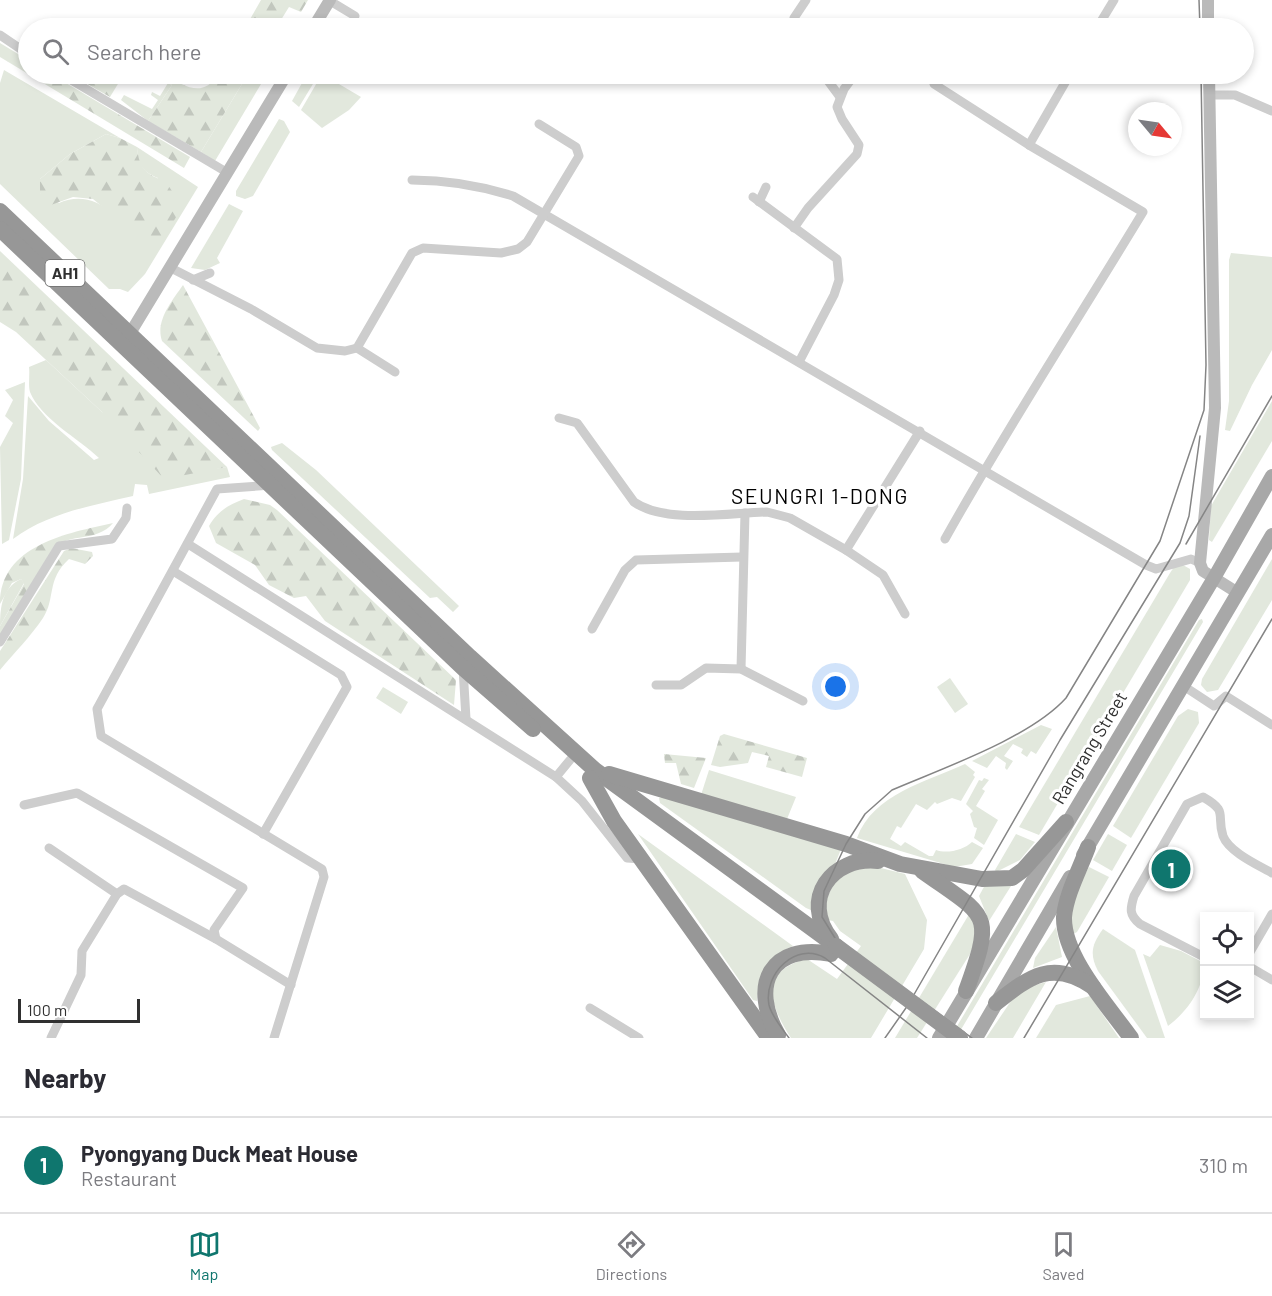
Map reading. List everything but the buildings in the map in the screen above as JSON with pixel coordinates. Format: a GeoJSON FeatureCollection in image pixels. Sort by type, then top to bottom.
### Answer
{"type":"FeatureCollection","features":[{"type":"Feature","properties":{"kind":"highway","name":"AH1"},"geometry":{"type":"LineString","coordinates":[[0,212],[126,340]]}},
{"type":"Feature","properties":{"kind":"highway","name":"AH1"},"geometry":{"type":"LineString","coordinates":[[0,229],[126,340]]}},
{"type":"Feature","properties":{"kind":"highway"},"geometry":{"type":"LineString","coordinates":[[126,340],[275,481],[470,657],[592,774],[614,821],[769,1038]]}},
{"type":"Feature","properties":{"kind":"highway"},"geometry":{"type":"LineString","coordinates":[[275,481],[463,668],[570,760],[833,950],[960,1038]]}},
{"type":"Feature","properties":{"kind":"highway"},"geometry":{"type":"LineString","coordinates":[[592,774],[846,844],[900,864],[982,879],[1012,878],[1023,870],[1066,822]]}},
{"type":"Feature","properties":{"kind":"highway"},"geometry":{"type":"LineString","coordinates":[[1088,847],[1068,900],[1065,930],[1068,943],[1094,987],[1131,1038]]}},
{"type":"Feature","properties":{"kind":"highway"},"geometry":{"type":"LineString","coordinates":[[900,864],[861,860],[850,862],[833,874],[824,884],[820,897],[820,917],[833,950],[940,1038]]}},
{"type":"Feature","properties":{"kind":"highway"},"geometry":{"type":"LineString","coordinates":[[919,869],[980,915],[984,929],[981,948],[966,991]]}},
{"type":"Feature","properties":{"kind":"highway"},"geometry":{"type":"LineString","coordinates":[[780,1038],[771,1023],[763,998],[773,968],[795,952],[833,950]]}},
{"type":"Feature","properties":{"kind":"highway"},"geometry":{"type":"LineString","coordinates":[[996,1003],[1031,976],[1050,972],[1072,976],[1094,987]]}},
{"type":"Feature","properties":{"kind":"main road"},"geometry":{"type":"LineString","coordinates":[[1208,0],[1208,18]]}},
{"type":"Feature","properties":{"kind":"main road"},"geometry":{"type":"LineString","coordinates":[[320,18],[330,1]]}},
{"type":"Feature","properties":{"kind":"main road"},"geometry":{"type":"LineString","coordinates":[[126,340],[281,84]]}},
{"type":"Feature","properties":{"kind":"main road"},"geometry":{"type":"LineString","coordinates":[[1209,84],[1215,408],[1200,563],[1203,571],[1239,593]]}},
{"type":"Feature","properties":{"kind":"main road","name":"Rangrang Street"},"geometry":{"type":"LineString","coordinates":[[940,1038],[1066,822],[1214,578],[1272,476]]}},
{"type":"Feature","properties":{"kind":"main road"},"geometry":{"type":"LineString","coordinates":[[976,1038],[1182,685],[1272,536]]}},
{"type":"Feature","properties":{"kind":"street"},"geometry":{"type":"LineString","coordinates":[[794,18],[806,0]]}},
{"type":"Feature","properties":{"kind":"street"},"geometry":{"type":"LineString","coordinates":[[330,1],[355,16]]}},
{"type":"Feature","properties":{"kind":"street"},"geometry":{"type":"LineString","coordinates":[[1102,18],[1111,1]]}},
{"type":"Feature","properties":{"kind":"street"},"geometry":{"type":"LineString","coordinates":[[0,35],[18,47]]}},
{"type":"Feature","properties":{"kind":"street"},"geometry":{"type":"LineString","coordinates":[[78,84],[228,173]]}},
{"type":"Feature","properties":{"kind":"street"},"geometry":{"type":"LineString","coordinates":[[830,84],[840,97]]}},
{"type":"Feature","properties":{"kind":"street"},"geometry":{"type":"LineString","coordinates":[[794,228],[808,208],[857,154],[859,145],[842,119],[837,106],[848,84]]}},
{"type":"Feature","properties":{"kind":"street"},"geometry":{"type":"LineString","coordinates":[[934,84],[1029,145],[1143,212],[1053,362],[984,470],[945,539]]}},
{"type":"Feature","properties":{"kind":"street"},"geometry":{"type":"LineString","coordinates":[[1029,145],[1064,84]]}},
{"type":"Feature","properties":{"kind":"street"},"geometry":{"type":"LineString","coordinates":[[1209,95],[1235,95],[1272,111]]}},
{"type":"Feature","properties":{"kind":"street"},"geometry":{"type":"LineString","coordinates":[[171,268],[251,309],[317,348],[345,351],[357,348],[412,253],[423,248],[511,253],[527,242],[579,156],[576,147],[539,124]]}},
{"type":"Feature","properties":{"kind":"street"},"geometry":{"type":"LineString","coordinates":[[412,180],[445,180],[478,185],[513,196],[920,431],[1146,565],[1156,569],[1191,559],[1200,563]]}},
{"type":"Feature","properties":{"kind":"street"},"geometry":{"type":"LineString","coordinates":[[766,188],[756,200],[837,259],[839,280],[799,362]]}},
{"type":"Feature","properties":{"kind":"street"},"geometry":{"type":"LineString","coordinates":[[193,280],[210,273]]}},
{"type":"Feature","properties":{"kind":"street"},"geometry":{"type":"LineString","coordinates":[[357,348],[395,372]]}},
{"type":"Feature","properties":{"kind":"street"},"geometry":{"type":"LineString","coordinates":[[559,418],[576,423],[634,502],[645,510],[663,515],[745,513],[782,515],[846,550],[883,575],[905,614]]}},
{"type":"Feature","properties":{"kind":"street"},"geometry":{"type":"LineString","coordinates":[[846,550],[920,431]]}},
{"type":"Feature","properties":{"kind":"street"},"geometry":{"type":"LineString","coordinates":[[274,1038],[324,877],[322,869],[101,736],[97,709],[217,489],[275,481]]}},
{"type":"Feature","properties":{"kind":"street"},"geometry":{"type":"LineString","coordinates":[[0,642],[59,546],[112,539],[126,518],[127,508]]}},
{"type":"Feature","properties":{"kind":"street"},"geometry":{"type":"LineString","coordinates":[[741,669],[742,557],[745,513]]}},
{"type":"Feature","properties":{"kind":"street"},"geometry":{"type":"LineString","coordinates":[[188,544],[556,777],[582,801],[627,858],[642,859]]}},
{"type":"Feature","properties":{"kind":"street"},"geometry":{"type":"LineString","coordinates":[[592,628],[625,570],[636,560],[742,557]]}},
{"type":"Feature","properties":{"kind":"street"},"geometry":{"type":"LineString","coordinates":[[173,572],[340,675],[347,687],[264,834]]}},
{"type":"Feature","properties":{"kind":"street"},"geometry":{"type":"LineString","coordinates":[[463,668],[466,719]]}},
{"type":"Feature","properties":{"kind":"street"},"geometry":{"type":"LineString","coordinates":[[656,685],[681,685],[706,668],[741,669],[803,701]]}},
{"type":"Feature","properties":{"kind":"street"},"geometry":{"type":"LineString","coordinates":[[1182,685],[1214,706],[1226,696],[1272,724]]}},
{"type":"Feature","properties":{"kind":"street"},"geometry":{"type":"LineString","coordinates":[[556,777],[570,760]]}},
{"type":"Feature","properties":{"kind":"street"},"geometry":{"type":"LineString","coordinates":[[24,805],[77,793],[243,888],[214,930],[216,939]]}},
{"type":"Feature","properties":{"kind":"street"},"geometry":{"type":"LineString","coordinates":[[1200,955],[1140,924],[1132,917],[1130,908],[1134,896],[1187,804],[1203,797],[1215,804],[1222,814],[1223,836],[1230,846],[1272,873]]}},
{"type":"Feature","properties":{"kind":"street"},"geometry":{"type":"LineString","coordinates":[[49,848],[117,894]]}},
{"type":"Feature","properties":{"kind":"street"},"geometry":{"type":"LineString","coordinates":[[51,1038],[81,975],[82,951],[117,894],[124,889],[216,939],[291,985]]}},
{"type":"Feature","properties":{"kind":"street"},"geometry":{"type":"LineString","coordinates":[[1254,945],[1272,914]]}},
{"type":"Feature","properties":{"kind":"street"},"geometry":{"type":"LineString","coordinates":[[1254,969],[1272,980]]}},
{"type":"Feature","properties":{"kind":"street"},"geometry":{"type":"LineString","coordinates":[[590,1008],[639,1038]]}},
{"type":"Feature","properties":{"kind":"green space"},"geometry":{"type":"Polygon","coordinates":[[[261,0],[308,0],[301,12],[289,7],[282,18],[251,18],[261,0]]]}},
{"type":"Feature","properties":{"kind":"green space"},"geometry":{"type":"Polygon","coordinates":[[[0,43],[18,54],[18,68],[0,57],[0,43]]]}},
{"type":"Feature","properties":{"kind":"green space"},"geometry":{"type":"Polygon","coordinates":[[[4,70],[18,78],[18,84],[28,84],[120,138],[106,134],[70,154],[40,179],[40,193],[59,203],[72,199],[95,202],[116,215],[145,241],[158,178],[148,173],[142,166],[138,158],[137,147],[198,187],[145,274],[128,292],[109,289],[0,184],[0,83],[4,70]]]}},
{"type":"Feature","properties":{"kind":"green space"},"geometry":{"type":"Polygon","coordinates":[[[45,84],[68,84],[190,157],[184,168],[45,84]]]}},
{"type":"Feature","properties":{"kind":"green space"},"geometry":{"type":"Polygon","coordinates":[[[87,84],[118,84],[110,97],[87,84]]]}},
{"type":"Feature","properties":{"kind":"green space"},"geometry":{"type":"Polygon","coordinates":[[[167,84],[172,85],[148,121],[121,100],[124,95],[152,109],[158,100],[151,95],[152,92],[160,96],[167,84]]]}},
{"type":"Feature","properties":{"kind":"green space"},"geometry":{"type":"Polygon","coordinates":[[[170,84],[182,84],[193,88],[209,84],[242,84],[201,152],[148,121],[172,85],[170,84]]]}},
{"type":"Feature","properties":{"kind":"green space"},"geometry":{"type":"Polygon","coordinates":[[[242,84],[261,84],[215,161],[201,152],[242,84]]]}},
{"type":"Feature","properties":{"kind":"green space"},"geometry":{"type":"Polygon","coordinates":[[[301,84],[313,84],[299,107],[292,101],[301,84]]]}},
{"type":"Feature","properties":{"kind":"green space"},"geometry":{"type":"Polygon","coordinates":[[[316,84],[339,84],[361,97],[349,110],[322,128],[301,110],[316,84]]]}},
{"type":"Feature","properties":{"kind":"green space"},"geometry":{"type":"Polygon","coordinates":[[[279,119],[284,121],[290,132],[253,196],[245,199],[236,196],[236,191],[279,119]]]}},
{"type":"Feature","properties":{"kind":"green space"},"geometry":{"type":"Polygon","coordinates":[[[106,134],[137,147],[139,159],[147,172],[170,187],[178,214],[163,238],[145,242],[93,199],[73,197],[48,206],[40,193],[40,179],[70,154],[106,134]]]}},
{"type":"Feature","properties":{"kind":"green space"},"geometry":{"type":"Polygon","coordinates":[[[229,204],[243,211],[217,258],[220,263],[205,270],[191,268],[229,204]]]}},
{"type":"Feature","properties":{"kind":"green space"},"geometry":{"type":"Polygon","coordinates":[[[0,251],[227,467],[164,479],[102,412],[16,332],[0,322],[0,251]]]}},
{"type":"Feature","properties":{"kind":"green space"},"geometry":{"type":"Polygon","coordinates":[[[1231,253],[1272,257],[1272,350],[1230,431],[1225,430],[1229,401],[1229,260],[1231,253]]]}},
{"type":"Feature","properties":{"kind":"green space"},"geometry":{"type":"Polygon","coordinates":[[[183,285],[260,428],[258,431],[162,341],[160,334],[163,319],[183,285]]]}},
{"type":"Feature","properties":{"kind":"green space"},"geometry":{"type":"Polygon","coordinates":[[[46,360],[102,412],[206,470],[227,467],[230,477],[149,494],[147,485],[135,484],[133,496],[85,507],[55,517],[26,530],[13,539],[23,479],[28,396],[49,421],[94,460],[99,458],[51,419],[35,402],[29,389],[29,367],[46,360]]]}},
{"type":"Feature","properties":{"kind":"green space"},"geometry":{"type":"Polygon","coordinates":[[[25,382],[21,479],[9,540],[2,544],[0,447],[13,423],[5,416],[13,400],[5,390],[25,382]]]}},
{"type":"Feature","properties":{"kind":"green space"},"geometry":{"type":"Polygon","coordinates":[[[1272,401],[1272,441],[1212,542],[1209,540],[1211,506],[1272,401]]]}},
{"type":"Feature","properties":{"kind":"green space"},"geometry":{"type":"Polygon","coordinates":[[[282,443],[316,470],[459,606],[453,612],[437,597],[430,598],[272,450],[271,447],[282,443]]]}},
{"type":"Feature","properties":{"kind":"green space"},"geometry":{"type":"Polygon","coordinates":[[[244,499],[270,505],[277,510],[456,680],[454,705],[325,621],[306,596],[294,598],[269,585],[255,565],[216,543],[209,526],[224,509],[244,499]]]}},
{"type":"Feature","properties":{"kind":"green space"},"geometry":{"type":"Polygon","coordinates":[[[113,523],[99,533],[68,540],[53,548],[0,635],[0,626],[24,584],[21,579],[12,583],[0,604],[3,584],[11,568],[24,555],[57,537],[113,523]]]}},
{"type":"Feature","properties":{"kind":"green space"},"geometry":{"type":"Polygon","coordinates":[[[71,548],[92,552],[93,556],[85,564],[69,559],[62,567],[54,582],[43,618],[0,670],[0,651],[64,551],[71,548]]]}},
{"type":"Feature","properties":{"kind":"green space"},"geometry":{"type":"Polygon","coordinates":[[[1272,559],[1272,600],[1218,690],[1207,692],[1201,685],[1202,679],[1272,559]]]}},
{"type":"Feature","properties":{"kind":"green space"},"geometry":{"type":"Polygon","coordinates":[[[1183,565],[1190,569],[1190,580],[1039,835],[1019,827],[1170,573],[1174,567],[1183,565]]]}},
{"type":"Feature","properties":{"kind":"green space"},"geometry":{"type":"Polygon","coordinates":[[[21,579],[24,583],[0,626],[3,599],[10,587],[21,579]]]}},
{"type":"Feature","properties":{"kind":"green space"},"geometry":{"type":"Polygon","coordinates":[[[1202,619],[1203,622],[956,1038],[950,1038],[1199,620],[1202,619]]]}},
{"type":"Feature","properties":{"kind":"green space"},"geometry":{"type":"Polygon","coordinates":[[[950,678],[968,704],[955,713],[937,687],[950,678]]]}},
{"type":"Feature","properties":{"kind":"green space"},"geometry":{"type":"Polygon","coordinates":[[[383,687],[408,702],[401,714],[376,698],[383,687]]]}},
{"type":"Feature","properties":{"kind":"green space"},"geometry":{"type":"Polygon","coordinates":[[[1188,709],[1198,712],[1199,723],[1131,838],[1113,826],[1178,716],[1188,709]]]}},
{"type":"Feature","properties":{"kind":"green space"},"geometry":{"type":"Polygon","coordinates":[[[1041,725],[1052,729],[1036,754],[1031,751],[1027,757],[1021,753],[1023,749],[1013,744],[1004,756],[1013,761],[1007,770],[1006,763],[996,756],[987,768],[972,761],[1041,725]]]}},
{"type":"Feature","properties":{"kind":"green space"},"geometry":{"type":"Polygon","coordinates":[[[724,734],[807,758],[802,777],[766,767],[769,756],[752,752],[748,763],[720,767],[711,765],[720,736],[724,734]]]}},
{"type":"Feature","properties":{"kind":"green space"},"geometry":{"type":"Polygon","coordinates":[[[664,754],[706,758],[694,788],[681,784],[676,763],[665,763],[664,754]]]}},
{"type":"Feature","properties":{"kind":"green space"},"geometry":{"type":"Polygon","coordinates":[[[965,764],[975,772],[973,775],[975,777],[961,801],[952,798],[937,804],[935,802],[927,810],[916,804],[901,828],[897,826],[890,839],[901,846],[905,842],[929,856],[933,856],[936,850],[945,852],[955,850],[972,842],[983,848],[972,864],[954,867],[857,838],[875,810],[888,800],[902,791],[965,764]]]}},
{"type":"Feature","properties":{"kind":"green space"},"geometry":{"type":"Polygon","coordinates":[[[709,770],[796,797],[787,819],[701,795],[709,770]]]}},
{"type":"Feature","properties":{"kind":"green space"},"geometry":{"type":"Polygon","coordinates":[[[984,778],[989,780],[982,789],[985,791],[976,806],[998,820],[984,845],[974,838],[977,828],[974,827],[970,814],[973,811],[966,804],[979,780],[982,781],[984,778]]]}},
{"type":"Feature","properties":{"kind":"green space"},"geometry":{"type":"Polygon","coordinates":[[[663,797],[841,849],[816,912],[806,908],[660,803],[659,798],[663,797]]]}},
{"type":"Feature","properties":{"kind":"green space"},"geometry":{"type":"Polygon","coordinates":[[[638,834],[793,946],[776,955],[766,967],[762,974],[757,1001],[753,1000],[638,834]]]}},
{"type":"Feature","properties":{"kind":"green space"},"geometry":{"type":"Polygon","coordinates":[[[1016,834],[1035,842],[1020,860],[996,872],[995,870],[1016,834]]]}},
{"type":"Feature","properties":{"kind":"green space"},"geometry":{"type":"Polygon","coordinates":[[[1108,834],[1127,845],[1112,871],[1093,860],[1108,834]]]}},
{"type":"Feature","properties":{"kind":"green space"},"geometry":{"type":"Polygon","coordinates":[[[869,865],[905,874],[927,920],[924,949],[871,1038],[791,1038],[773,1001],[772,990],[775,980],[791,964],[807,959],[837,979],[861,946],[840,931],[833,921],[828,920],[825,902],[838,875],[869,865]]]}},
{"type":"Feature","properties":{"kind":"green space"},"geometry":{"type":"Polygon","coordinates":[[[1089,867],[1109,877],[1077,932],[1073,934],[1072,908],[1077,891],[1089,867]]]}},
{"type":"Feature","properties":{"kind":"green space"},"geometry":{"type":"Polygon","coordinates":[[[985,885],[1011,886],[989,921],[979,896],[985,885]]]}},
{"type":"Feature","properties":{"kind":"green space"},"geometry":{"type":"Polygon","coordinates":[[[968,916],[974,916],[975,940],[970,954],[917,1038],[895,1038],[968,916]]]}},
{"type":"Feature","properties":{"kind":"green space"},"geometry":{"type":"Polygon","coordinates":[[[1056,927],[1062,957],[1033,968],[1035,958],[1056,927]]]}},
{"type":"Feature","properties":{"kind":"green space"},"geometry":{"type":"Polygon","coordinates":[[[1103,929],[1135,950],[1165,1038],[1147,1038],[1098,971],[1093,959],[1093,949],[1103,929]]]}},
{"type":"Feature","properties":{"kind":"green space"},"geometry":{"type":"Polygon","coordinates":[[[1160,945],[1181,951],[1200,961],[1198,990],[1188,1006],[1168,1026],[1143,954],[1150,957],[1160,945]]]}},
{"type":"Feature","properties":{"kind":"green space"},"geometry":{"type":"Polygon","coordinates":[[[1046,982],[1013,1038],[986,1038],[1013,998],[1022,989],[1046,982]]]}},
{"type":"Feature","properties":{"kind":"green space"},"geometry":{"type":"Polygon","coordinates":[[[1090,996],[1119,1038],[1036,1038],[1056,1005],[1090,996]]]}},
{"type":"Feature","properties":{"kind":"tram line"},"geometry":{"type":"LineString","coordinates":[[1199,0],[1200,18]]}},
{"type":"Feature","properties":{"kind":"tram line"},"geometry":{"type":"LineString","coordinates":[[972,1038],[835,938],[822,917],[824,891],[846,844],[865,814],[892,790],[1009,739],[1050,713],[1066,698],[1160,541],[1204,410],[1206,365],[1201,84]]}},
{"type":"Feature","properties":{"kind":"tram line"},"geometry":{"type":"LineString","coordinates":[[1186,544],[1272,396]]}},
{"type":"Feature","properties":{"kind":"tram line"},"geometry":{"type":"LineString","coordinates":[[885,1038],[908,1005],[1060,740],[1180,543],[1189,516],[1200,436]]}},
{"type":"Feature","properties":{"kind":"tram line"},"geometry":{"type":"LineString","coordinates":[[1024,1038],[1272,619]]}},
{"type":"Feature","properties":{"kind":"tram line"},"geometry":{"type":"LineString","coordinates":[[789,1038],[772,1014],[768,993],[776,972],[793,957],[803,954],[814,954],[825,958],[927,1038]]}},
{"type":"Feature","properties":{"kind":"place","name":"Pyongyang Duck Meat House"},"geometry":{"type":"Point","coordinates":[1171,869]}},
{"type":"Feature","properties":{"kind":"district","name":"SEUNGRI 1-DONG"},"geometry":{"type":"Point","coordinates":[820,497]}}]}
